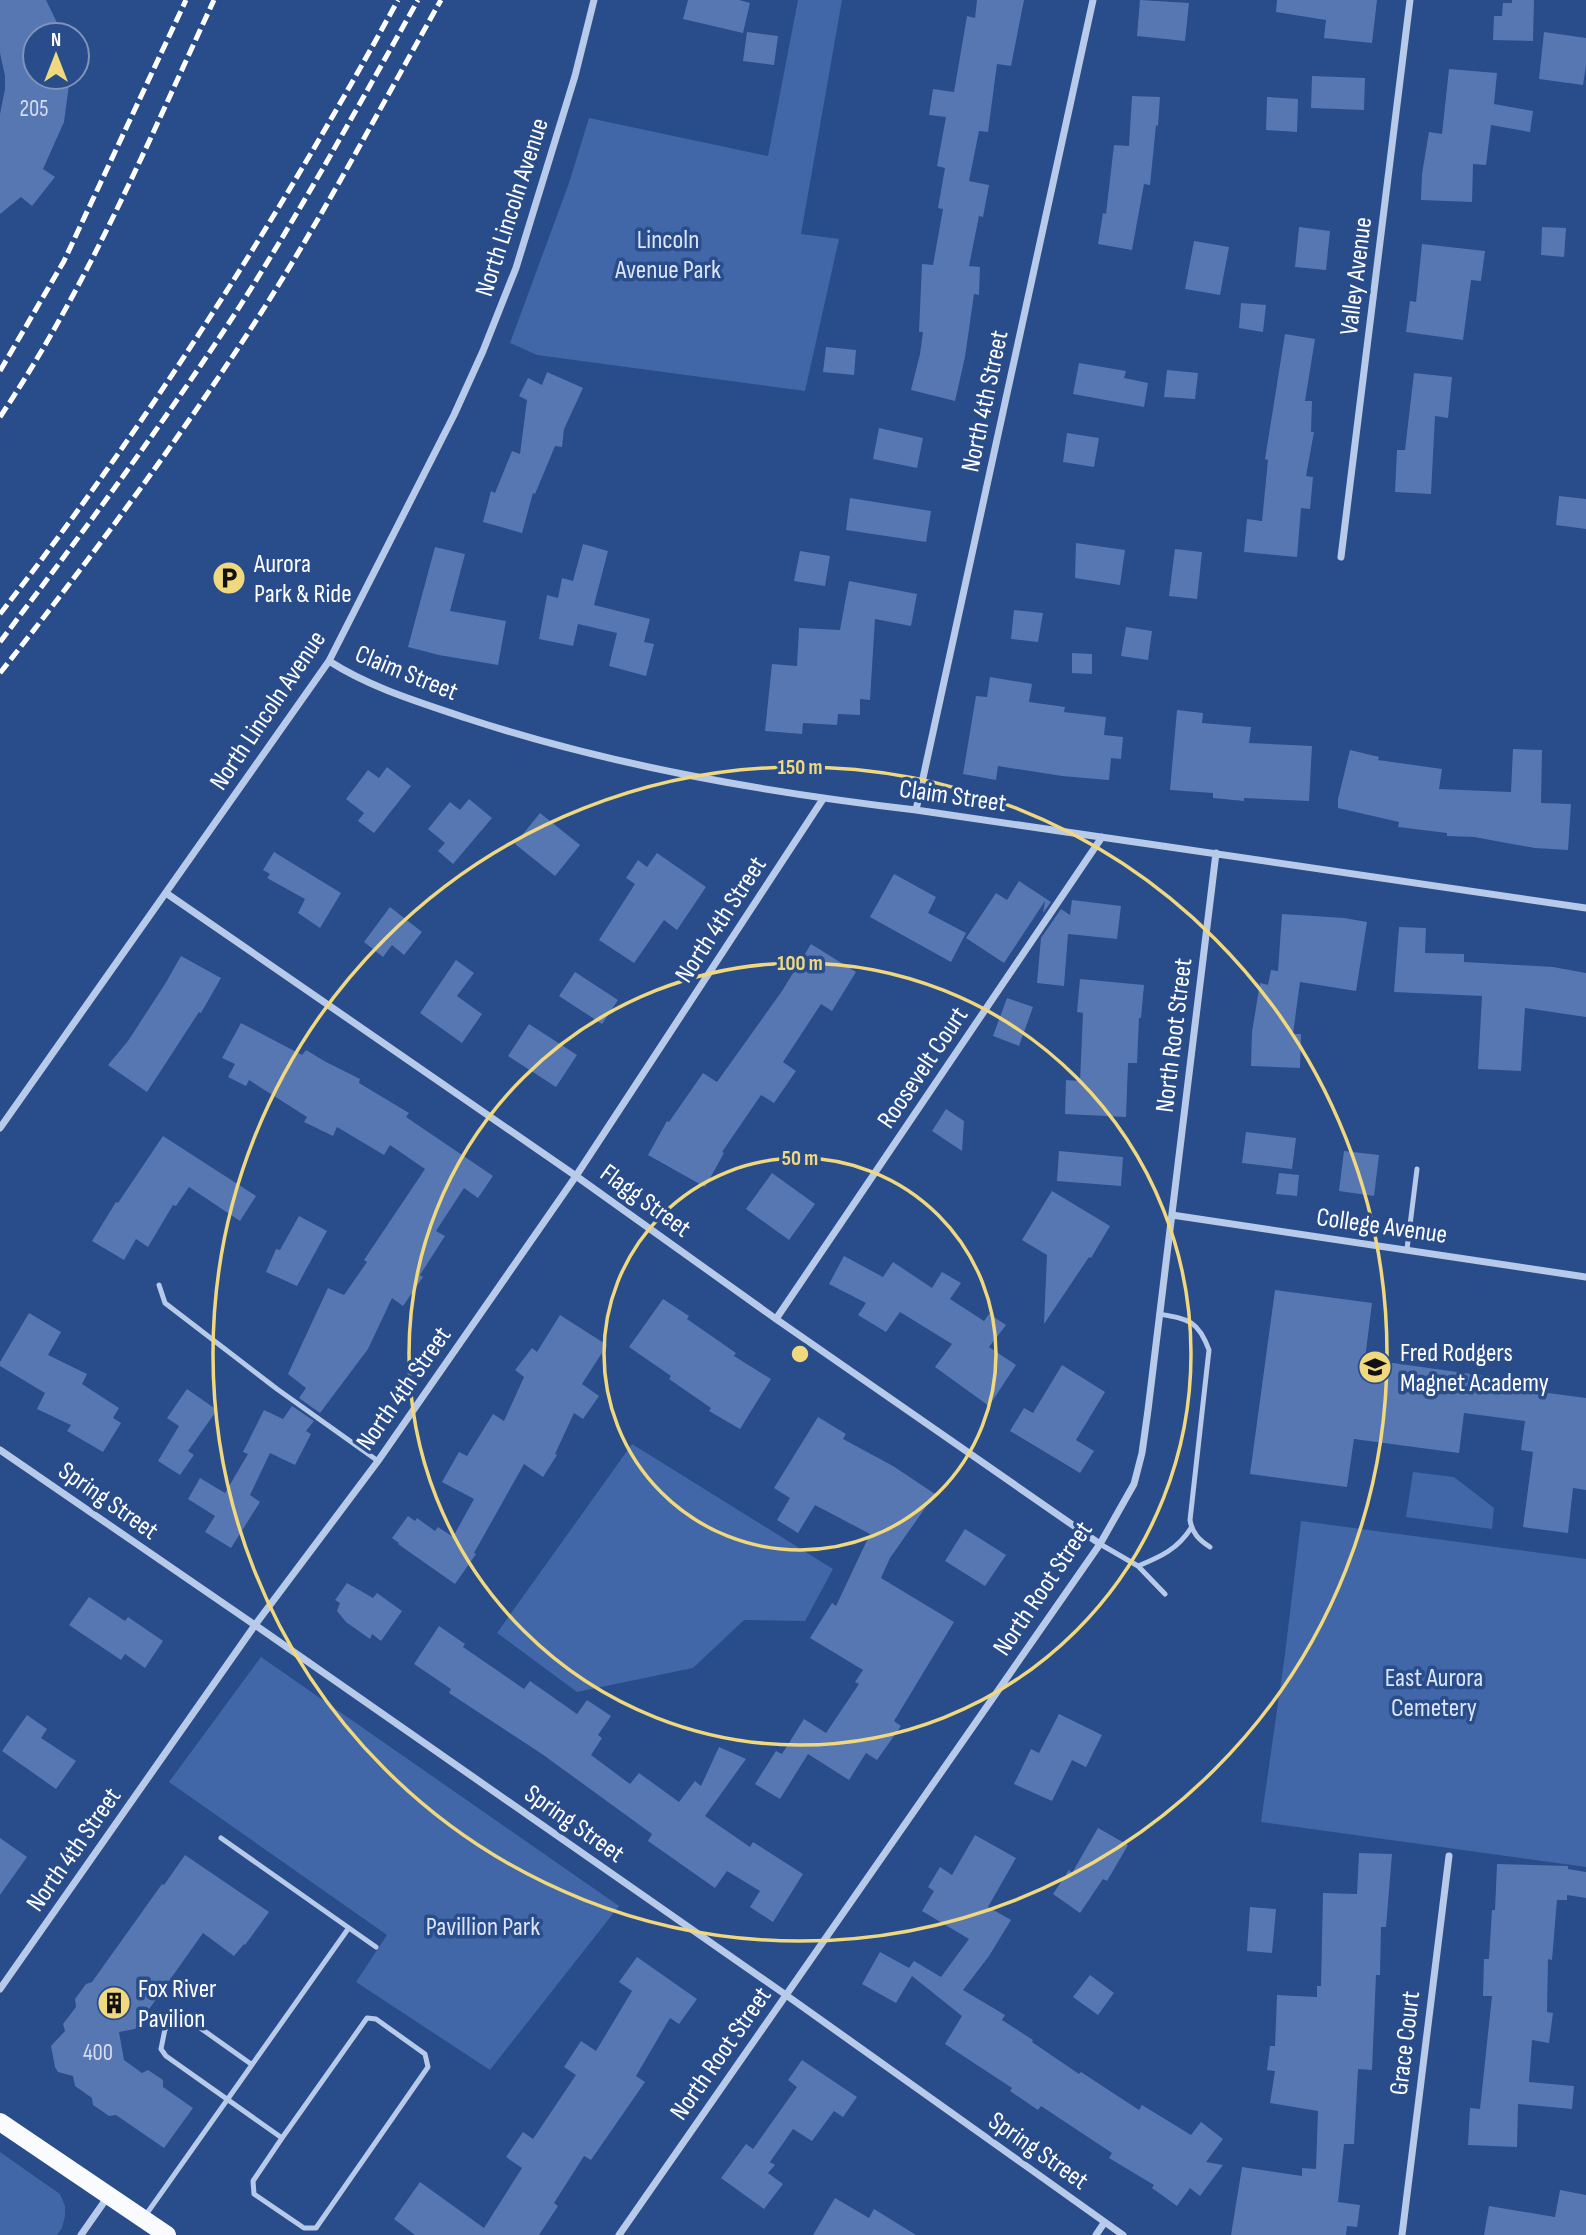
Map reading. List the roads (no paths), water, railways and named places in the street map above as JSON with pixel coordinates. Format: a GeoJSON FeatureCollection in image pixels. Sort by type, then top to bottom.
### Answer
{"type":"FeatureCollection","features":[{"type":"Feature","properties":{"kind":"main road"},"geometry":{"type":"LineString","coordinates":[[0,2122],[167,2235]]}},
{"type":"Feature","properties":{"kind":"street","name":"North Lincoln Avenue"},"geometry":{"type":"LineString","coordinates":[[0,1128],[329,661],[448,427],[483,351],[516,268],[575,76],[594,0]]}},
{"type":"Feature","properties":{"kind":"street","name":"North 4th Street"},"geometry":{"type":"LineString","coordinates":[[916,810],[1093,0]]}},
{"type":"Feature","properties":{"kind":"street","name":"Valley Avenue"},"geometry":{"type":"LineString","coordinates":[[1341,557],[1410,0]]}},
{"type":"Feature","properties":{"kind":"street","name":"Claim Street"},"geometry":{"type":"LineString","coordinates":[[329,661],[355,677],[411,700],[493,727],[604,758],[823,799],[916,810],[1586,908]]}},
{"type":"Feature","properties":{"kind":"street","name":"North 4th Street"},"geometry":{"type":"LineString","coordinates":[[0,1989],[255,1625],[378,1461],[576,1176],[823,799]]}},
{"type":"Feature","properties":{"kind":"street","name":"Roosevelt Court"},"geometry":{"type":"LineString","coordinates":[[776,1319],[1102,837]]}},
{"type":"Feature","properties":{"kind":"street","name":"North Root Street"},"geometry":{"type":"LineString","coordinates":[[619,2235],[1100,1544],[1135,1484],[1148,1410],[1216,853]]}},
{"type":"Feature","properties":{"kind":"street","name":"Flagg Street"},"geometry":{"type":"LineString","coordinates":[[166,893],[576,1176],[1100,1544]]}},
{"type":"Feature","properties":{"kind":"street","name":"College Avenue"},"geometry":{"type":"LineString","coordinates":[[1172,1215],[1586,1277]]}},
{"type":"Feature","properties":{"kind":"street","name":"Spring Street"},"geometry":{"type":"LineString","coordinates":[[1,1453],[255,1625],[786,1995],[1123,2235]]}},
{"type":"Feature","properties":{"kind":"street","name":"Grace Court"},"geometry":{"type":"LineString","coordinates":[[1402,2235],[1448,1856]]}},
{"type":"Feature","properties":{"kind":"street"},"geometry":{"type":"LineString","coordinates":[[81,2235],[109,2194]]}},
{"type":"Feature","properties":{"kind":"street"},"geometry":{"type":"LineString","coordinates":[[1096,2235],[1104,2222]]}},
{"type":"Feature","properties":{"kind":"lane"},"geometry":{"type":"LineString","coordinates":[[1406,1250],[1417,1170]]}},
{"type":"Feature","properties":{"kind":"lane"},"geometry":{"type":"LineString","coordinates":[[159,1285],[165,1303],[277,1389],[378,1461]]}},
{"type":"Feature","properties":{"kind":"lane"},"geometry":{"type":"LineString","coordinates":[[1138,1566],[1169,1552],[1186,1537],[1191,1528],[1209,1350],[1194,1322],[1158,1314]]}},
{"type":"Feature","properties":{"kind":"lane"},"geometry":{"type":"LineString","coordinates":[[1191,1528],[1210,1547]]}},
{"type":"Feature","properties":{"kind":"lane"},"geometry":{"type":"LineString","coordinates":[[1100,1544],[1138,1566],[1165,1594]]}},
{"type":"Feature","properties":{"kind":"lane"},"geometry":{"type":"LineString","coordinates":[[221,1838],[376,1947]]}},
{"type":"Feature","properties":{"kind":"lane"},"geometry":{"type":"LineString","coordinates":[[143,2218],[348,1929]]}},
{"type":"Feature","properties":{"kind":"lane"},"geometry":{"type":"LineString","coordinates":[[367,2018],[376,2019],[425,2054],[428,2067],[316,2228],[304,2228],[254,2194],[253,2181],[282,2138],[367,2018]]}},
{"type":"Feature","properties":{"kind":"lane"},"geometry":{"type":"LineString","coordinates":[[251,2064],[189,2020],[180,2020],[165,2029],[161,2049],[166,2056],[282,2138]]}},
{"type":"Feature","properties":{"kind":"railway"},"geometry":{"type":"LineString","coordinates":[[0,371],[64,261],[186,0]]}},
{"type":"Feature","properties":{"kind":"railway"},"geometry":{"type":"LineString","coordinates":[[0,417],[32,367],[89,265],[214,0]]}},
{"type":"Feature","properties":{"kind":"railway"},"geometry":{"type":"LineString","coordinates":[[0,614],[109,467],[211,315],[308,159],[398,0]]}},
{"type":"Feature","properties":{"kind":"railway"},"geometry":{"type":"LineString","coordinates":[[0,642],[93,518],[240,306],[309,193],[418,0]]}},
{"type":"Feature","properties":{"kind":"railway"},"geometry":{"type":"LineString","coordinates":[[0,673],[129,504],[250,330],[324,208],[441,0]]}},
{"type":"Feature","properties":{"kind":"place","name":"Aurora Park & Ride"},"geometry":{"type":"Point","coordinates":[229,578]}},
{"type":"Feature","properties":{"kind":"place","name":"Fred Rodgers Magnet Academy"},"geometry":{"type":"Point","coordinates":[1375,1367]}},
{"type":"Feature","properties":{"kind":"place","name":"Fox River Pavilion"},"geometry":{"type":"Point","coordinates":[114,2003]}},
{"type":"Feature","properties":{"kind":"park label","name":"Lincoln Avenue Park"},"geometry":{"type":"Point","coordinates":[668,254]}},
{"type":"Feature","properties":{"kind":"park label","name":"East Aurora Cemetery"},"geometry":{"type":"Point","coordinates":[1434,1692]}},
{"type":"Feature","properties":{"kind":"park label","name":"Pavillion Park"},"geometry":{"type":"Point","coordinates":[483,1926]}}]}
